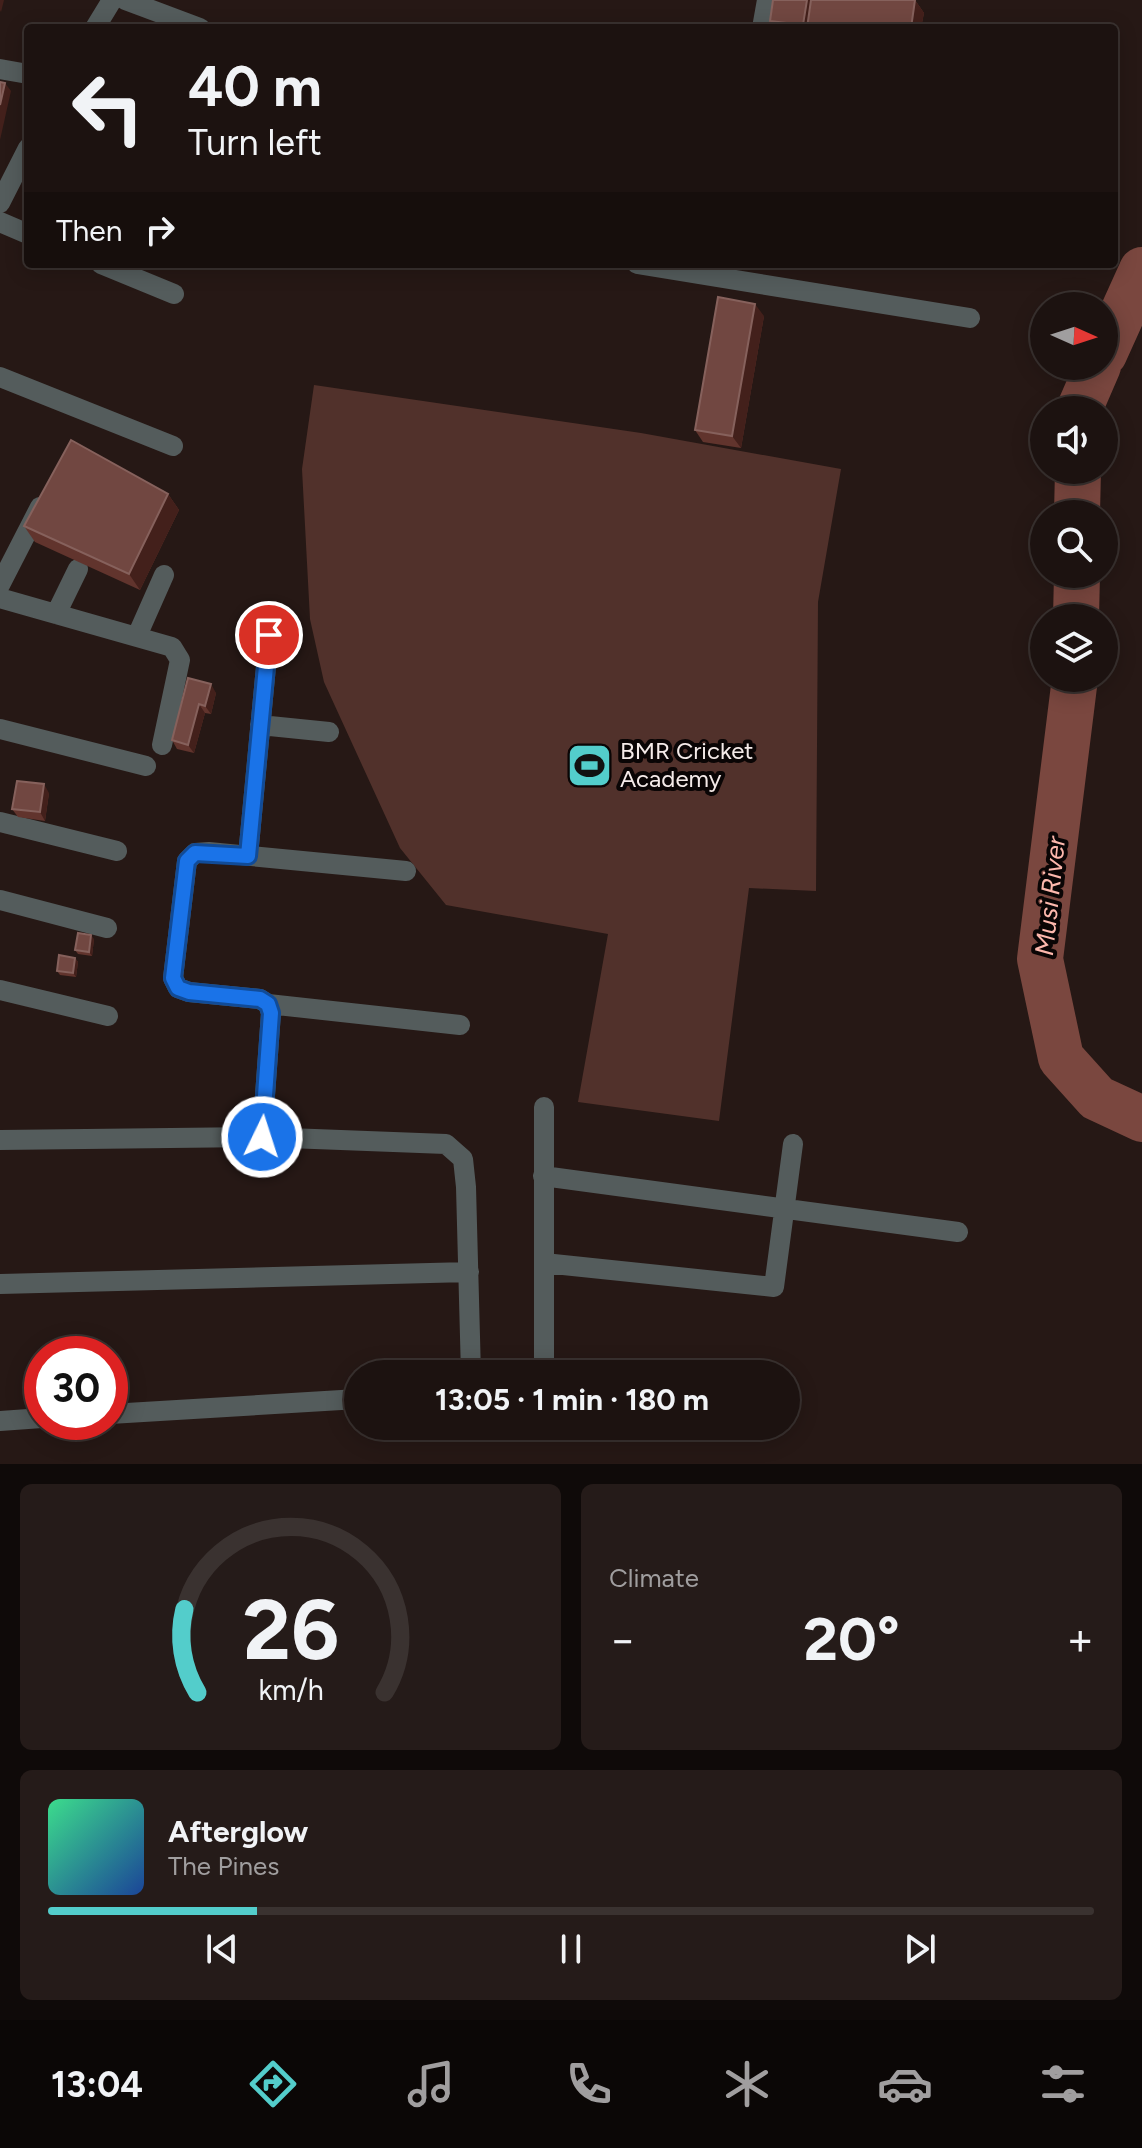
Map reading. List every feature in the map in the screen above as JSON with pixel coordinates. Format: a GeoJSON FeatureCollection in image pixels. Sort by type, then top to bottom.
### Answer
{"type":"FeatureCollection","features":[{"type":"Feature","properties":{"kind":"street"},"geometry":{"type":"LineString","coordinates":[[97,24],[112,0]]}},
{"type":"Feature","properties":{"kind":"street"},"geometry":{"type":"LineString","coordinates":[[125,0],[189,24]]}},
{"type":"Feature","properties":{"kind":"street"},"geometry":{"type":"LineString","coordinates":[[763,24],[767,0]]}},
{"type":"Feature","properties":{"kind":"street"},"geometry":{"type":"LineString","coordinates":[[0,69],[24,73]]}},
{"type":"Feature","properties":{"kind":"street"},"geometry":{"type":"LineString","coordinates":[[0,203],[24,156]]}},
{"type":"Feature","properties":{"kind":"street"},"geometry":{"type":"LineString","coordinates":[[0,222],[24,232]]}},
{"type":"Feature","properties":{"kind":"street"},"geometry":{"type":"LineString","coordinates":[[111,268],[174,294]]}},
{"type":"Feature","properties":{"kind":"street"},"geometry":{"type":"LineString","coordinates":[[687,268],[725,271],[970,318]]}},
{"type":"Feature","properties":{"kind":"street"},"geometry":{"type":"LineString","coordinates":[[0,377],[173,446]]}},
{"type":"Feature","properties":{"kind":"street"},"geometry":{"type":"LineString","coordinates":[[0,585],[49,487]]}},
{"type":"Feature","properties":{"kind":"street"},"geometry":{"type":"LineString","coordinates":[[56,614],[78,569]]}},
{"type":"Feature","properties":{"kind":"street"},"geometry":{"type":"LineString","coordinates":[[137,636],[164,575]]}},
{"type":"Feature","properties":{"kind":"street"},"geometry":{"type":"LineString","coordinates":[[0,598],[172,647],[180,660],[162,745]]}},
{"type":"Feature","properties":{"kind":"street"},"geometry":{"type":"LineString","coordinates":[[248,856],[269,635]]}},
{"type":"Feature","properties":{"kind":"street"},"geometry":{"type":"LineString","coordinates":[[260,725],[329,732]]}},
{"type":"Feature","properties":{"kind":"street"},"geometry":{"type":"LineString","coordinates":[[0,729],[146,766]]}},
{"type":"Feature","properties":{"kind":"street"},"geometry":{"type":"LineString","coordinates":[[0,822],[117,851]]}},
{"type":"Feature","properties":{"kind":"street"},"geometry":{"type":"LineString","coordinates":[[406,871],[195,853],[187,861],[173,978],[178,988],[189,992],[460,1025]]}},
{"type":"Feature","properties":{"kind":"street"},"geometry":{"type":"LineString","coordinates":[[0,900],[107,928]]}},
{"type":"Feature","properties":{"kind":"street"},"geometry":{"type":"LineString","coordinates":[[0,990],[108,1016]]}},
{"type":"Feature","properties":{"kind":"street"},"geometry":{"type":"LineString","coordinates":[[262,1137],[271,1013],[268,1004]]}},
{"type":"Feature","properties":{"kind":"street"},"geometry":{"type":"LineString","coordinates":[[544,1107],[544,1360]]}},
{"type":"Feature","properties":{"kind":"street"},"geometry":{"type":"LineString","coordinates":[[0,1140],[262,1137],[446,1144],[463,1159],[471,1360]]}},
{"type":"Feature","properties":{"kind":"street"},"geometry":{"type":"LineString","coordinates":[[544,1263],[774,1287],[793,1144]]}},
{"type":"Feature","properties":{"kind":"street"},"geometry":{"type":"LineString","coordinates":[[543,1176],[958,1232]]}},
{"type":"Feature","properties":{"kind":"street"},"geometry":{"type":"LineString","coordinates":[[0,1284],[469,1272]]}},
{"type":"Feature","properties":{"kind":"street"},"geometry":{"type":"LineString","coordinates":[[128,1413],[344,1400]]}},
{"type":"Feature","properties":{"kind":"street"},"geometry":{"type":"LineString","coordinates":[[0,1421],[24,1419]]}},
{"type":"Feature","properties":{"kind":"shaded area","name":"BMR Cricket Academy"},"geometry":{"type":"Polygon","coordinates":[[[314,385],[641,433],[841,469],[818,602],[816,891],[749,888],[719,1121],[578,1102],[608,934],[446,905],[400,848],[324,682],[310,619],[302,469],[314,385]]]}},
{"type":"Feature","properties":{"kind":"building"},"geometry":{"type":"Polygon","coordinates":[[[773,0],[807,0],[803,24],[770,21],[773,0]]]}},
{"type":"Feature","properties":{"kind":"building"},"geometry":{"type":"Polygon","coordinates":[[[811,0],[915,0],[912,24],[808,24],[811,0]]]}},
{"type":"Feature","properties":{"kind":"building"},"geometry":{"type":"Polygon","coordinates":[[[0,82],[5,83],[0,105],[0,82]]]}},
{"type":"Feature","properties":{"kind":"building"},"geometry":{"type":"Polygon","coordinates":[[[718,297],[755,304],[732,436],[695,430],[718,297]]]}},
{"type":"Feature","properties":{"kind":"building"},"geometry":{"type":"Polygon","coordinates":[[[71,440],[168,494],[129,574],[24,526],[71,440]]]}},
{"type":"Feature","properties":{"kind":"building"},"geometry":{"type":"Polygon","coordinates":[[[188,678],[211,684],[205,706],[199,704],[188,745],[172,740],[188,678]]]}},
{"type":"Feature","properties":{"kind":"building"},"geometry":{"type":"Polygon","coordinates":[[[17,781],[44,784],[40,812],[12,809],[17,781]]]}},
{"type":"Feature","properties":{"kind":"building"},"geometry":{"type":"Polygon","coordinates":[[[78,933],[91,935],[89,952],[75,950],[78,933]]]}},
{"type":"Feature","properties":{"kind":"building"},"geometry":{"type":"Polygon","coordinates":[[[59,955],[75,958],[73,973],[57,971],[59,955]]]}},
{"type":"Feature","properties":{"kind":"waterway","name":"Musi River"},"geometry":{"type":"LineString","coordinates":[[1118,323],[1142,270]]}},
{"type":"Feature","properties":{"kind":"waterway","name":"Musi River"},"geometry":{"type":"LineString","coordinates":[[1085,396],[1092,380]]}},
{"type":"Feature","properties":{"kind":"waterway","name":"Musi River"},"geometry":{"type":"LineString","coordinates":[[1077,500],[1078,484]]}},
{"type":"Feature","properties":{"kind":"waterway","name":"Musi River"},"geometry":{"type":"LineString","coordinates":[[1076,604],[1077,588]]}},
{"type":"Feature","properties":{"kind":"waterway","name":"Musi River"},"geometry":{"type":"LineString","coordinates":[[1073,692],[1040,959],[1061,1058],[1097,1098],[1142,1119]]}},
{"type":"Feature","properties":{"kind":"place","name":"BMR Cricket Academy"},"geometry":{"type":"Point","coordinates":[589,765]}},
{"type":"Feature","properties":{"kind":"route"},"geometry":{"type":"LineString","coordinates":[[262,1137],[271,1013],[268,1004],[260,999],[189,992],[178,988],[173,978],[187,861],[195,853],[248,856],[269,635]]}}]}
